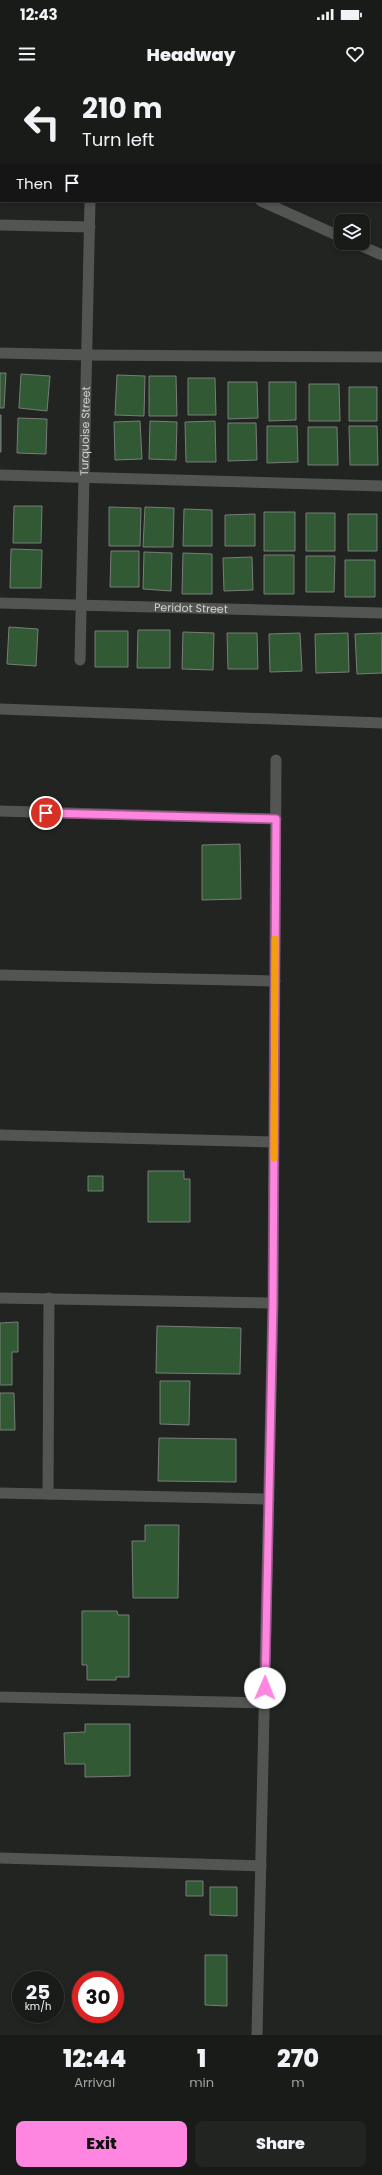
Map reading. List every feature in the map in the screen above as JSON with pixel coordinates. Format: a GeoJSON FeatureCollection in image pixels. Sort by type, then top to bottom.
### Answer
{"type":"FeatureCollection","features":[{"type":"Feature","properties":{"kind":"street","name":"Turquoise Street"},"geometry":{"type":"LineString","coordinates":[[80,660],[90,202]]}},
{"type":"Feature","properties":{"kind":"street"},"geometry":{"type":"LineString","coordinates":[[263,202],[334,234]]}},
{"type":"Feature","properties":{"kind":"street"},"geometry":{"type":"LineString","coordinates":[[0,225],[90,227]]}},
{"type":"Feature","properties":{"kind":"street"},"geometry":{"type":"LineString","coordinates":[[370,250],[382,255]]}},
{"type":"Feature","properties":{"kind":"street"},"geometry":{"type":"LineString","coordinates":[[0,353],[382,357]]}},
{"type":"Feature","properties":{"kind":"street"},"geometry":{"type":"LineString","coordinates":[[0,475],[84,476],[382,486]]}},
{"type":"Feature","properties":{"kind":"street","name":"Peridot Street"},"geometry":{"type":"LineString","coordinates":[[0,604],[382,613]]}},
{"type":"Feature","properties":{"kind":"street"},"geometry":{"type":"LineString","coordinates":[[0,709],[382,723]]}},
{"type":"Feature","properties":{"kind":"street"},"geometry":{"type":"LineString","coordinates":[[257,2035],[273,1303],[276,760]]}},
{"type":"Feature","properties":{"kind":"street"},"geometry":{"type":"LineString","coordinates":[[0,811],[276,819]]}},
{"type":"Feature","properties":{"kind":"street"},"geometry":{"type":"LineString","coordinates":[[0,975],[275,981]]}},
{"type":"Feature","properties":{"kind":"street"},"geometry":{"type":"LineString","coordinates":[[0,1135],[274,1142]]}},
{"type":"Feature","properties":{"kind":"street"},"geometry":{"type":"LineString","coordinates":[[0,1298],[273,1303]]}},
{"type":"Feature","properties":{"kind":"street"},"geometry":{"type":"LineString","coordinates":[[48,1494],[49,1298]]}},
{"type":"Feature","properties":{"kind":"street"},"geometry":{"type":"LineString","coordinates":[[0,1493],[269,1499]]}},
{"type":"Feature","properties":{"kind":"street"},"geometry":{"type":"LineString","coordinates":[[0,1697],[264,1703]]}},
{"type":"Feature","properties":{"kind":"street"},"geometry":{"type":"LineString","coordinates":[[0,1858],[261,1866]]}},
{"type":"Feature","properties":{"kind":"building"},"geometry":{"type":"Polygon","coordinates":[[[0,373],[6,373],[4,408],[0,408],[0,373]]]}},
{"type":"Feature","properties":{"kind":"building"},"geometry":{"type":"Polygon","coordinates":[[[21,374],[50,376],[47,411],[19,408],[21,374]]]}},
{"type":"Feature","properties":{"kind":"building"},"geometry":{"type":"Polygon","coordinates":[[[117,375],[145,376],[144,416],[115,415],[117,375]]]}},
{"type":"Feature","properties":{"kind":"building"},"geometry":{"type":"Polygon","coordinates":[[[149,376],[176,376],[177,416],[149,416],[149,376]]]}},
{"type":"Feature","properties":{"kind":"building"},"geometry":{"type":"Polygon","coordinates":[[[188,378],[215,378],[216,415],[188,415],[188,378]]]}},
{"type":"Feature","properties":{"kind":"building"},"geometry":{"type":"Polygon","coordinates":[[[228,382],[257,382],[258,418],[228,419],[228,382]]]}},
{"type":"Feature","properties":{"kind":"building"},"geometry":{"type":"Polygon","coordinates":[[[269,382],[296,382],[296,420],[269,421],[269,382]]]}},
{"type":"Feature","properties":{"kind":"building"},"geometry":{"type":"Polygon","coordinates":[[[309,384],[339,384],[340,421],[309,421],[309,384]]]}},
{"type":"Feature","properties":{"kind":"building"},"geometry":{"type":"Polygon","coordinates":[[[349,387],[377,387],[377,421],[349,421],[349,387]]]}},
{"type":"Feature","properties":{"kind":"building"},"geometry":{"type":"Polygon","coordinates":[[[1,415],[1,452],[0,452],[1,415]]]}},
{"type":"Feature","properties":{"kind":"building"},"geometry":{"type":"Polygon","coordinates":[[[18,418],[47,419],[46,454],[17,453],[18,418]]]}},
{"type":"Feature","properties":{"kind":"building"},"geometry":{"type":"Polygon","coordinates":[[[140,421],[142,459],[115,460],[114,422],[140,421]]]}},
{"type":"Feature","properties":{"kind":"building"},"geometry":{"type":"Polygon","coordinates":[[[150,421],[177,422],[176,460],[149,459],[150,421]]]}},
{"type":"Feature","properties":{"kind":"building"},"geometry":{"type":"Polygon","coordinates":[[[215,421],[216,462],[186,462],[185,422],[215,421]]]}},
{"type":"Feature","properties":{"kind":"building"},"geometry":{"type":"Polygon","coordinates":[[[228,423],[256,423],[257,460],[228,461],[228,423]]]}},
{"type":"Feature","properties":{"kind":"building"},"geometry":{"type":"Polygon","coordinates":[[[267,426],[297,426],[298,462],[267,463],[267,426]]]}},
{"type":"Feature","properties":{"kind":"building"},"geometry":{"type":"Polygon","coordinates":[[[349,426],[377,426],[378,465],[350,465],[349,426]]]}},
{"type":"Feature","properties":{"kind":"building"},"geometry":{"type":"Polygon","coordinates":[[[308,427],[337,427],[338,465],[308,465],[308,427]]]}},
{"type":"Feature","properties":{"kind":"building"},"geometry":{"type":"Polygon","coordinates":[[[14,506],[42,506],[41,543],[13,543],[14,506]]]}},
{"type":"Feature","properties":{"kind":"building"},"geometry":{"type":"Polygon","coordinates":[[[109,507],[141,508],[140,546],[109,546],[109,507]]]}},
{"type":"Feature","properties":{"kind":"building"},"geometry":{"type":"Polygon","coordinates":[[[145,507],[174,508],[173,547],[143,547],[145,507]]]}},
{"type":"Feature","properties":{"kind":"building"},"geometry":{"type":"Polygon","coordinates":[[[184,509],[212,510],[212,546],[183,546],[184,509]]]}},
{"type":"Feature","properties":{"kind":"building"},"geometry":{"type":"Polygon","coordinates":[[[264,512],[295,512],[295,551],[264,551],[264,512]]]}},
{"type":"Feature","properties":{"kind":"building"},"geometry":{"type":"Polygon","coordinates":[[[306,513],[335,513],[335,551],[306,551],[306,513]]]}},
{"type":"Feature","properties":{"kind":"building"},"geometry":{"type":"Polygon","coordinates":[[[255,514],[255,546],[225,546],[225,515],[255,514]]]}},
{"type":"Feature","properties":{"kind":"building"},"geometry":{"type":"Polygon","coordinates":[[[348,514],[377,514],[377,551],[348,551],[348,514]]]}},
{"type":"Feature","properties":{"kind":"building"},"geometry":{"type":"Polygon","coordinates":[[[11,549],[42,550],[41,588],[10,588],[11,549]]]}},
{"type":"Feature","properties":{"kind":"building"},"geometry":{"type":"Polygon","coordinates":[[[111,551],[139,551],[139,587],[110,587],[111,551]]]}},
{"type":"Feature","properties":{"kind":"building"},"geometry":{"type":"Polygon","coordinates":[[[144,552],[172,553],[171,591],[143,589],[144,552]]]}},
{"type":"Feature","properties":{"kind":"building"},"geometry":{"type":"Polygon","coordinates":[[[183,553],[212,554],[212,594],[182,594],[183,553]]]}},
{"type":"Feature","properties":{"kind":"building"},"geometry":{"type":"Polygon","coordinates":[[[264,555],[294,555],[294,594],[264,594],[264,555]]]}},
{"type":"Feature","properties":{"kind":"building"},"geometry":{"type":"Polygon","coordinates":[[[306,556],[335,556],[334,592],[306,592],[306,556]]]}},
{"type":"Feature","properties":{"kind":"building"},"geometry":{"type":"Polygon","coordinates":[[[252,557],[253,590],[224,591],[223,558],[252,557]]]}},
{"type":"Feature","properties":{"kind":"building"},"geometry":{"type":"Polygon","coordinates":[[[345,560],[375,560],[375,597],[345,597],[345,560]]]}},
{"type":"Feature","properties":{"kind":"building"},"geometry":{"type":"Polygon","coordinates":[[[9,627],[38,629],[36,666],[7,664],[9,627]]]}},
{"type":"Feature","properties":{"kind":"building"},"geometry":{"type":"Polygon","coordinates":[[[138,630],[170,630],[170,668],[137,668],[138,630]]]}},
{"type":"Feature","properties":{"kind":"building"},"geometry":{"type":"Polygon","coordinates":[[[95,631],[128,631],[128,667],[95,667],[95,631]]]}},
{"type":"Feature","properties":{"kind":"building"},"geometry":{"type":"Polygon","coordinates":[[[183,632],[214,633],[213,670],[182,669],[183,632]]]}},
{"type":"Feature","properties":{"kind":"building"},"geometry":{"type":"Polygon","coordinates":[[[227,633],[257,633],[258,669],[228,669],[227,633]]]}},
{"type":"Feature","properties":{"kind":"building"},"geometry":{"type":"Polygon","coordinates":[[[300,633],[302,671],[270,672],[269,634],[300,633]]]}},
{"type":"Feature","properties":{"kind":"building"},"geometry":{"type":"Polygon","coordinates":[[[348,633],[349,672],[316,673],[315,634],[348,633]]]}},
{"type":"Feature","properties":{"kind":"building"},"geometry":{"type":"Polygon","coordinates":[[[382,633],[382,673],[357,674],[355,634],[382,633]]]}},
{"type":"Feature","properties":{"kind":"building"},"geometry":{"type":"Polygon","coordinates":[[[240,844],[241,899],[202,900],[202,845],[240,844]]]}},
{"type":"Feature","properties":{"kind":"building"},"geometry":{"type":"Polygon","coordinates":[[[148,1171],[184,1171],[184,1179],[190,1179],[190,1222],[148,1222],[148,1171]]]}},
{"type":"Feature","properties":{"kind":"building"},"geometry":{"type":"Polygon","coordinates":[[[88,1176],[103,1176],[103,1191],[88,1191],[88,1176]]]}},
{"type":"Feature","properties":{"kind":"building"},"geometry":{"type":"Polygon","coordinates":[[[18,1322],[18,1352],[12,1352],[12,1385],[0,1385],[0,1323],[18,1322]]]}},
{"type":"Feature","properties":{"kind":"building"},"geometry":{"type":"Polygon","coordinates":[[[157,1326],[241,1328],[240,1374],[156,1373],[157,1326]]]}},
{"type":"Feature","properties":{"kind":"building"},"geometry":{"type":"Polygon","coordinates":[[[160,1381],[190,1381],[189,1425],[160,1424],[160,1381]]]}},
{"type":"Feature","properties":{"kind":"building"},"geometry":{"type":"Polygon","coordinates":[[[0,1393],[14,1393],[15,1430],[0,1430],[0,1393]]]}},
{"type":"Feature","properties":{"kind":"building"},"geometry":{"type":"Polygon","coordinates":[[[159,1438],[236,1439],[236,1482],[158,1481],[159,1438]]]}},
{"type":"Feature","properties":{"kind":"building"},"geometry":{"type":"Polygon","coordinates":[[[145,1525],[179,1525],[178,1598],[133,1598],[132,1541],[145,1541],[145,1525]]]}},
{"type":"Feature","properties":{"kind":"building"},"geometry":{"type":"Polygon","coordinates":[[[82,1611],[117,1611],[118,1615],[129,1615],[129,1677],[116,1677],[116,1680],[87,1680],[87,1665],[82,1665],[82,1611]]]}},
{"type":"Feature","properties":{"kind":"building"},"geometry":{"type":"Polygon","coordinates":[[[85,1724],[130,1724],[130,1776],[85,1777],[85,1764],[65,1764],[64,1733],[85,1732],[85,1724]]]}},
{"type":"Feature","properties":{"kind":"building"},"geometry":{"type":"Polygon","coordinates":[[[186,1881],[203,1881],[203,1896],[186,1896],[186,1881]]]}},
{"type":"Feature","properties":{"kind":"building"},"geometry":{"type":"Polygon","coordinates":[[[210,1887],[237,1887],[237,1916],[210,1915],[210,1887]]]}},
{"type":"Feature","properties":{"kind":"building"},"geometry":{"type":"Polygon","coordinates":[[[205,1955],[227,1955],[227,2006],[205,2005],[205,1955]]]}},
{"type":"Feature","properties":{"kind":"slow traffic"},"geometry":{"type":"LineString","coordinates":[[274,1158],[275,939]]}},
{"type":"Feature","properties":{"kind":"route"},"geometry":{"type":"LineString","coordinates":[[46,813],[276,819],[273,1303],[265,1688]]}}]}
